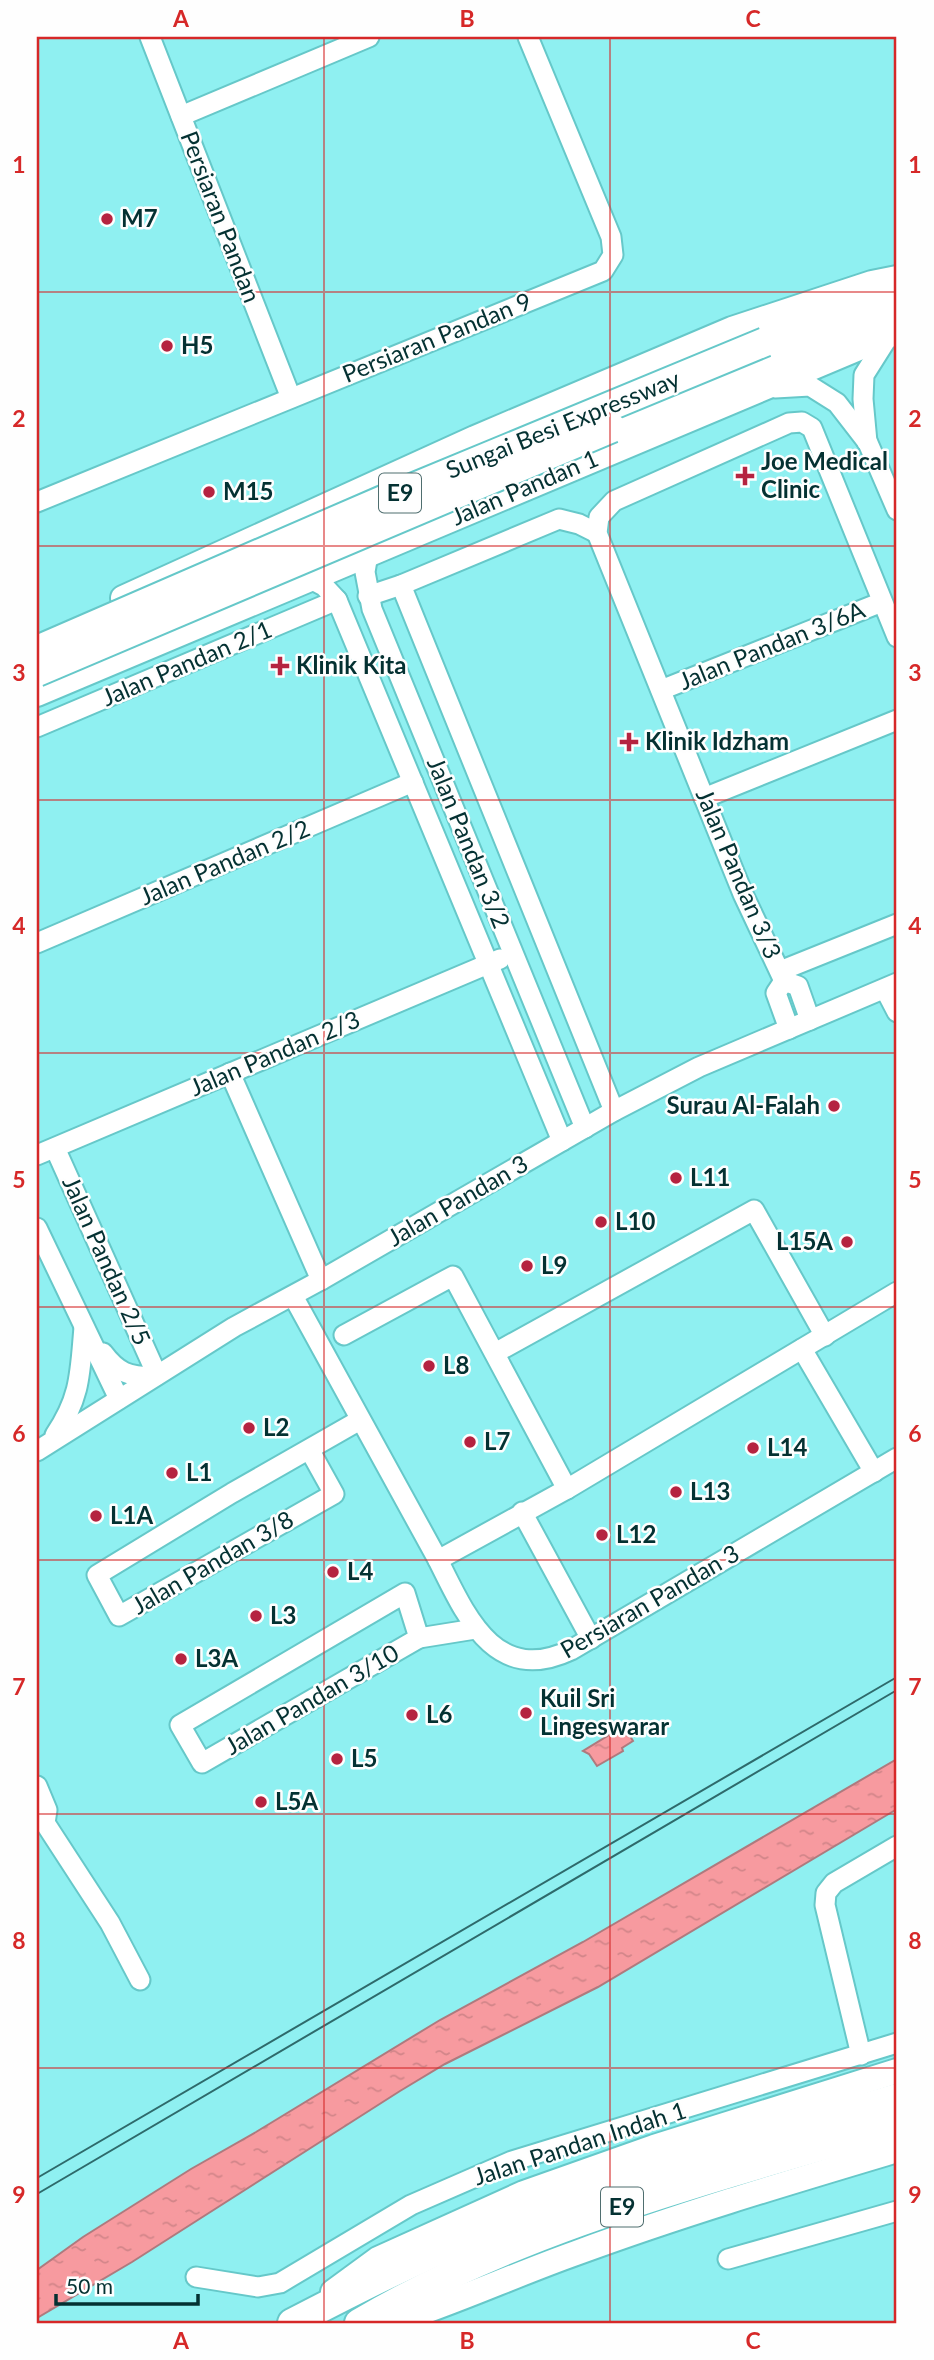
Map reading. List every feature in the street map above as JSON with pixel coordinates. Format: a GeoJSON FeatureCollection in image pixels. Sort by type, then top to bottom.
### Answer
{"type":"FeatureCollection","features":[{"type":"Feature","properties":{"kind":"highway","name":"Sungai Besi Expressway"},"geometry":{"type":"LineString","coordinates":[[37,648],[383,500],[897,289]]}},
{"type":"Feature","properties":{"kind":"highway","name":"Sungai Besi Expressway"},"geometry":{"type":"LineString","coordinates":[[42,684],[612,428],[894,327]]}},
{"type":"Feature","properties":{"kind":"highway","name":"E9"},"geometry":{"type":"LineString","coordinates":[[291,2323],[384,2275],[526,2214],[643,2174],[897,2098]]}},
{"type":"Feature","properties":{"kind":"highway","name":"E9"},"geometry":{"type":"LineString","coordinates":[[359,2323],[453,2273],[540,2236],[621,2208],[897,2124]]}},
{"type":"Feature","properties":{"kind":"main road"},"geometry":{"type":"LineString","coordinates":[[37,637],[475,438],[732,329],[872,283],[897,278]]}},
{"type":"Feature","properties":{"kind":"main road","name":"Jalan Pandan 1"},"geometry":{"type":"LineString","coordinates":[[42,684],[318,575],[764,388],[894,327]]}},
{"type":"Feature","properties":{"kind":"main road"},"geometry":{"type":"LineString","coordinates":[[303,516],[300,533],[302,547],[318,575]]}},
{"type":"Feature","properties":{"kind":"main road"},"geometry":{"type":"LineString","coordinates":[[291,2323],[378,2259],[524,2193],[654,2147],[897,2071]]}},
{"type":"Feature","properties":{"kind":"main road"},"geometry":{"type":"LineString","coordinates":[[391,2323],[442,2307],[644,2228],[897,2150]]}},
{"type":"Feature","properties":{"kind":"street","name":"Persiaran Pandan"},"geometry":{"type":"LineString","coordinates":[[150,37],[291,398]]}},
{"type":"Feature","properties":{"kind":"street"},"geometry":{"type":"LineString","coordinates":[[181,116],[369,37]]}},
{"type":"Feature","properties":{"kind":"street","name":"Persiaran Pandan 9"},"geometry":{"type":"LineString","coordinates":[[37,502],[603,271],[613,254],[611,237],[528,37]]}},
{"type":"Feature","properties":{"kind":"street"},"geometry":{"type":"LineString","coordinates":[[868,443],[863,399],[864,375],[894,327]]}},
{"type":"Feature","properties":{"kind":"street"},"geometry":{"type":"LineString","coordinates":[[764,388],[810,386],[836,403],[868,443],[897,510]]}},
{"type":"Feature","properties":{"kind":"street"},"geometry":{"type":"LineString","coordinates":[[368,596],[401,585],[559,519],[579,524],[597,533],[599,517],[614,500],[789,423],[802,422],[812,428],[897,637]]}},
{"type":"Feature","properties":{"kind":"street","name":"Jalan Pandan 3/3"},"geometry":{"type":"LineString","coordinates":[[597,533],[744,894],[782,976],[798,986],[810,1020]]}},
{"type":"Feature","properties":{"kind":"street","name":"Jalan Pandan 3/2"},"geometry":{"type":"LineString","coordinates":[[368,554],[365,572],[368,596],[585,1128]]}},
{"type":"Feature","properties":{"kind":"street"},"geometry":{"type":"LineString","coordinates":[[318,575],[337,600],[562,1141]]}},
{"type":"Feature","properties":{"kind":"street","name":"Jalan Pandan 3/2"},"geometry":{"type":"LineString","coordinates":[[401,585],[614,1111]]}},
{"type":"Feature","properties":{"kind":"street","name":"Jalan Pandan 2/1"},"geometry":{"type":"LineString","coordinates":[[37,727],[337,600]]}},
{"type":"Feature","properties":{"kind":"street","name":"Jalan Pandan 3/6A"},"geometry":{"type":"LineString","coordinates":[[661,690],[883,602]]}},
{"type":"Feature","properties":{"kind":"street"},"geometry":{"type":"LineString","coordinates":[[37,648],[42,684]]}},
{"type":"Feature","properties":{"kind":"street"},"geometry":{"type":"LineString","coordinates":[[704,797],[897,720]]}},
{"type":"Feature","properties":{"kind":"street","name":"Jalan Pandan 2/2"},"geometry":{"type":"LineString","coordinates":[[37,943],[413,782]]}},
{"type":"Feature","properties":{"kind":"street"},"geometry":{"type":"LineString","coordinates":[[782,976],[897,924]]}},
{"type":"Feature","properties":{"kind":"street","name":"Jalan Pandan 2/3"},"geometry":{"type":"LineString","coordinates":[[46,1152],[513,953]]}},
{"type":"Feature","properties":{"kind":"street","name":"Jalan Pandan 3/3"},"geometry":{"type":"LineString","coordinates":[[782,976],[776,993],[789,1029]]}},
{"type":"Feature","properties":{"kind":"street"},"geometry":{"type":"LineString","coordinates":[[891,986],[897,1012]]}},
{"type":"Feature","properties":{"kind":"street","name":"Jalan Pandan 3"},"geometry":{"type":"LineString","coordinates":[[43,1447],[234,1327],[293,1296],[614,1111],[699,1067],[891,986]]}},
{"type":"Feature","properties":{"kind":"street"},"geometry":{"type":"LineString","coordinates":[[230,1073],[320,1280]]}},
{"type":"Feature","properties":{"kind":"street","name":"Jalan Pandan 2/5"},"geometry":{"type":"LineString","coordinates":[[46,1152],[155,1376]]}},
{"type":"Feature","properties":{"kind":"street"},"geometry":{"type":"LineString","coordinates":[[495,1353],[754,1210],[825,1336]]}},
{"type":"Feature","properties":{"kind":"street"},"geometry":{"type":"LineString","coordinates":[[37,1228],[118,1399]]}},
{"type":"Feature","properties":{"kind":"street"},"geometry":{"type":"LineString","coordinates":[[344,1335],[453,1276],[567,1489]]}},
{"type":"Feature","properties":{"kind":"street"},"geometry":{"type":"LineString","coordinates":[[438,1560],[567,1489],[897,1292]]}},
{"type":"Feature","properties":{"kind":"street","name":"Persiaran Pandan 3"},"geometry":{"type":"LineString","coordinates":[[293,1296],[475,1629],[498,1650],[512,1657],[542,1660],[557,1657],[897,1458]]}},
{"type":"Feature","properties":{"kind":"street"},"geometry":{"type":"LineString","coordinates":[[84,1326],[119,1370],[131,1376],[155,1376]]}},
{"type":"Feature","properties":{"kind":"street"},"geometry":{"type":"LineString","coordinates":[[43,1447],[67,1416],[75,1398],[84,1326]]}},
{"type":"Feature","properties":{"kind":"street"},"geometry":{"type":"LineString","coordinates":[[802,1349],[874,1472]]}},
{"type":"Feature","properties":{"kind":"street","name":"Jalan Pandan 3/8"},"geometry":{"type":"LineString","coordinates":[[309,1449],[334,1494],[120,1616],[97,1575],[309,1449],[360,1420]]}},
{"type":"Feature","properties":{"kind":"street"},"geometry":{"type":"LineString","coordinates":[[522,1512],[591,1639]]}},
{"type":"Feature","properties":{"kind":"street","name":"Jalan Pandan 3/10"},"geometry":{"type":"LineString","coordinates":[[405,1593],[419,1638],[202,1763],[180,1726],[405,1593]]}},
{"type":"Feature","properties":{"kind":"street"},"geometry":{"type":"LineString","coordinates":[[419,1638],[475,1629]]}},
{"type":"Feature","properties":{"kind":"street"},"geometry":{"type":"LineString","coordinates":[[37,1786],[47,1810],[39,1823],[110,1923],[140,1980]]}},
{"type":"Feature","properties":{"kind":"street"},"geometry":{"type":"LineString","coordinates":[[861,2054],[825,1905],[826,1893],[834,1883],[897,1846]]}},
{"type":"Feature","properties":{"kind":"street","name":"Jalan Pandan Indah 1"},"geometry":{"type":"LineString","coordinates":[[196,2277],[258,2287],[280,2283],[411,2205],[512,2161],[897,2043]]}},
{"type":"Feature","properties":{"kind":"street"},"geometry":{"type":"LineString","coordinates":[[644,2121],[654,2147]]}},
{"type":"Feature","properties":{"kind":"street"},"geometry":{"type":"LineString","coordinates":[[728,2259],[897,2211]]}},
{"type":"Feature","properties":{"kind":"water"},"geometry":{"type":"Polygon","coordinates":[[[624,1726],[633,1741],[622,1748],[623,1751],[597,1766],[589,1754],[583,1751],[624,1726]]]}},
{"type":"Feature","properties":{"kind":"water"},"geometry":{"type":"Polygon","coordinates":[[[897,1759],[897,1809],[598,1987],[445,2064],[132,2262],[37,2318],[37,2270],[83,2237],[440,2020],[583,1942],[897,1759]]]}},
{"type":"Feature","properties":{"kind":"tram line"},"geometry":{"type":"LineString","coordinates":[[37,2178],[897,1677]]}},
{"type":"Feature","properties":{"kind":"tram line"},"geometry":{"type":"LineString","coordinates":[[37,2194],[897,1690]]}},
{"type":"Feature","properties":{"kind":"place","name":"M7"},"geometry":{"type":"Point","coordinates":[107,219]}},
{"type":"Feature","properties":{"kind":"place","name":"H5"},"geometry":{"type":"Point","coordinates":[167,346]}},
{"type":"Feature","properties":{"kind":"place","name":"Joe Medical Clinic"},"geometry":{"type":"Point","coordinates":[745,476]}},
{"type":"Feature","properties":{"kind":"place","name":"M15"},"geometry":{"type":"Point","coordinates":[209,492]}},
{"type":"Feature","properties":{"kind":"place","name":"Klinik Kita"},"geometry":{"type":"Point","coordinates":[280,666]}},
{"type":"Feature","properties":{"kind":"place","name":"Klinik Idzham"},"geometry":{"type":"Point","coordinates":[629,742]}},
{"type":"Feature","properties":{"kind":"place","name":"Surau Al-Falah"},"geometry":{"type":"Point","coordinates":[834,1106]}},
{"type":"Feature","properties":{"kind":"place","name":"L11"},"geometry":{"type":"Point","coordinates":[676,1178]}},
{"type":"Feature","properties":{"kind":"place","name":"L10"},"geometry":{"type":"Point","coordinates":[601,1222]}},
{"type":"Feature","properties":{"kind":"place","name":"L15A"},"geometry":{"type":"Point","coordinates":[847,1242]}},
{"type":"Feature","properties":{"kind":"place","name":"L9"},"geometry":{"type":"Point","coordinates":[527,1266]}},
{"type":"Feature","properties":{"kind":"place","name":"L8"},"geometry":{"type":"Point","coordinates":[429,1366]}},
{"type":"Feature","properties":{"kind":"place","name":"L2"},"geometry":{"type":"Point","coordinates":[249,1428]}},
{"type":"Feature","properties":{"kind":"place","name":"L7"},"geometry":{"type":"Point","coordinates":[470,1442]}},
{"type":"Feature","properties":{"kind":"place","name":"L14"},"geometry":{"type":"Point","coordinates":[753,1448]}},
{"type":"Feature","properties":{"kind":"place","name":"L1"},"geometry":{"type":"Point","coordinates":[172,1473]}},
{"type":"Feature","properties":{"kind":"place","name":"L13"},"geometry":{"type":"Point","coordinates":[676,1492]}},
{"type":"Feature","properties":{"kind":"place","name":"L1A"},"geometry":{"type":"Point","coordinates":[96,1516]}},
{"type":"Feature","properties":{"kind":"place","name":"L12"},"geometry":{"type":"Point","coordinates":[602,1535]}},
{"type":"Feature","properties":{"kind":"place","name":"L4"},"geometry":{"type":"Point","coordinates":[333,1572]}},
{"type":"Feature","properties":{"kind":"place","name":"L3"},"geometry":{"type":"Point","coordinates":[256,1616]}},
{"type":"Feature","properties":{"kind":"place","name":"L3A"},"geometry":{"type":"Point","coordinates":[181,1659]}},
{"type":"Feature","properties":{"kind":"place","name":"Kuil Sri Lingeswarar"},"geometry":{"type":"Point","coordinates":[526,1713]}},
{"type":"Feature","properties":{"kind":"place","name":"L6"},"geometry":{"type":"Point","coordinates":[412,1715]}},
{"type":"Feature","properties":{"kind":"place","name":"L5"},"geometry":{"type":"Point","coordinates":[337,1759]}},
{"type":"Feature","properties":{"kind":"place","name":"L5A"},"geometry":{"type":"Point","coordinates":[261,1802]}}]}
